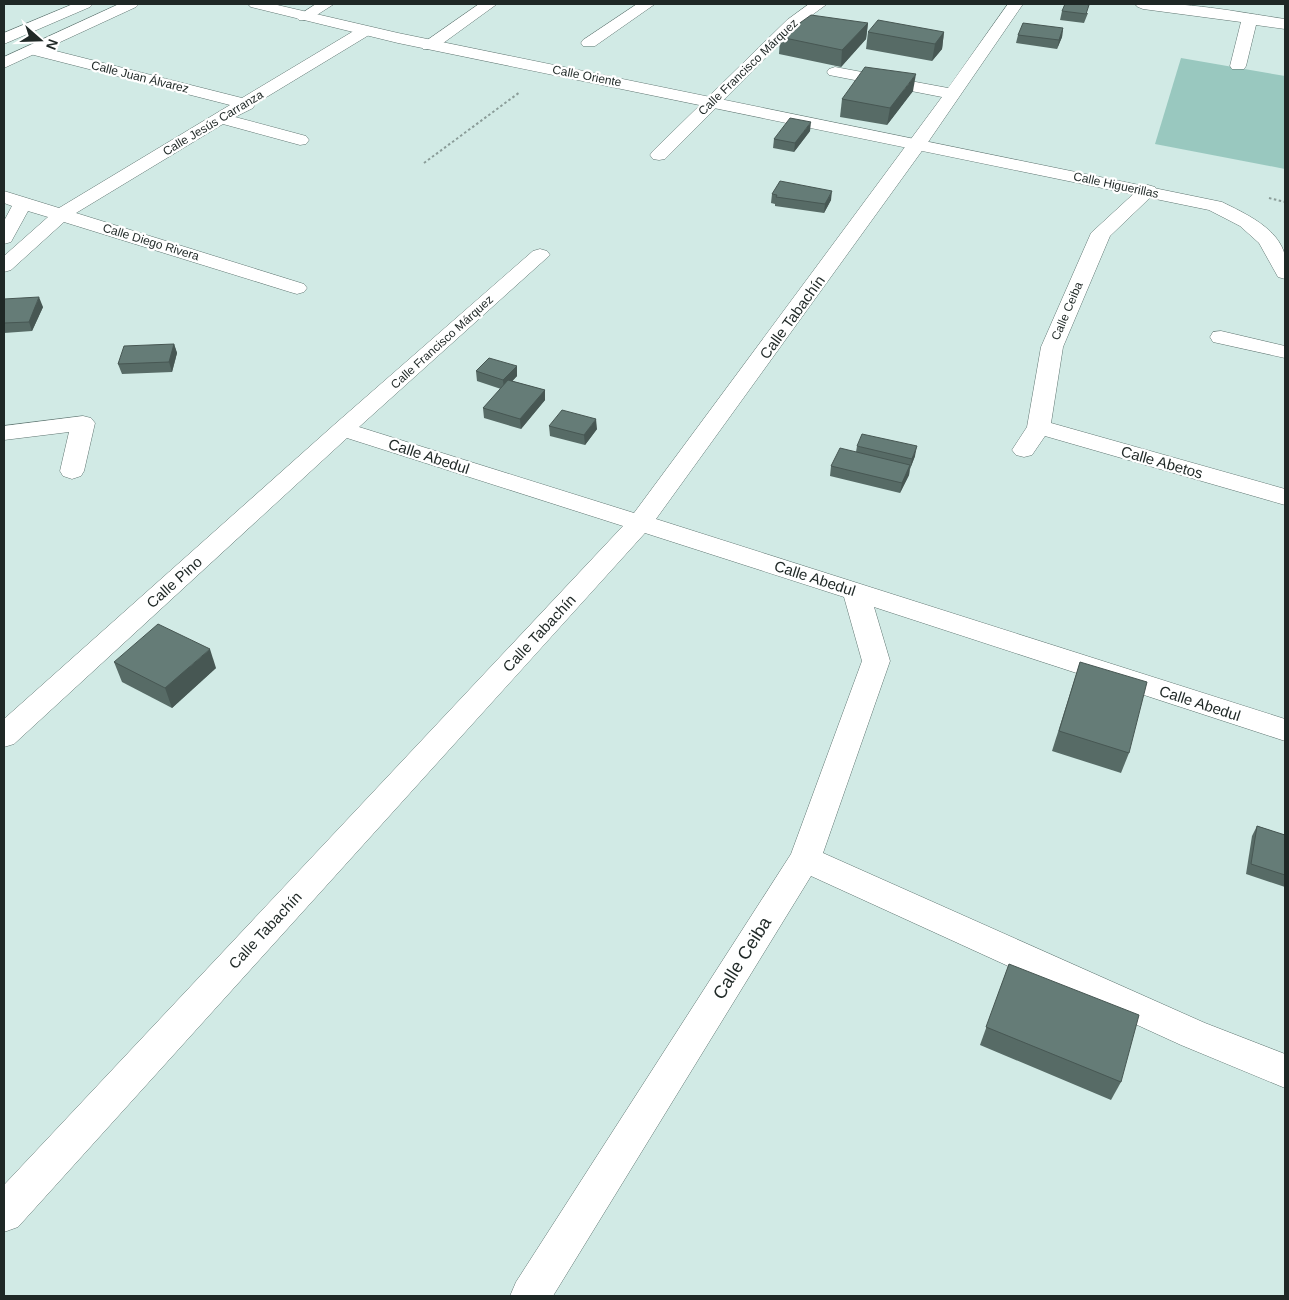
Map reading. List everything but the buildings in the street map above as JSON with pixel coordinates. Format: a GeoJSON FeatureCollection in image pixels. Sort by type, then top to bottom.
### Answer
{"type":"FeatureCollection","features":[{"type":"Feature","properties":{"kind":"street"},"geometry":{"type":"LineString","coordinates":[[4,39],[85,4]]}},
{"type":"Feature","properties":{"kind":"street"},"geometry":{"type":"LineString","coordinates":[[4,63],[130,4]]}},
{"type":"Feature","properties":{"kind":"street","name":"Calle Oriente"},"geometry":{"type":"LineString","coordinates":[[256,4],[363,32],[429,46],[918,144]]}},
{"type":"Feature","properties":{"kind":"street"},"geometry":{"type":"LineString","coordinates":[[304,17],[326,4]]}},
{"type":"Feature","properties":{"kind":"street"},"geometry":{"type":"LineString","coordinates":[[429,46],[489,4]]}},
{"type":"Feature","properties":{"kind":"street"},"geometry":{"type":"LineString","coordinates":[[589,43],[646,4]]}},
{"type":"Feature","properties":{"kind":"street","name":"Calle Francisco Márquez"},"geometry":{"type":"LineString","coordinates":[[659,155],[792,23],[819,4]]}},
{"type":"Feature","properties":{"kind":"street","name":"Calle Tabachín"},"geometry":{"type":"LineString","coordinates":[[4,1213],[640,523],[918,144],[1015,4]]}},
{"type":"Feature","properties":{"kind":"street"},"geometry":{"type":"LineString","coordinates":[[1143,4],[1285,24]]}},
{"type":"Feature","properties":{"kind":"street"},"geometry":{"type":"LineString","coordinates":[[1238,66],[1250,18]]}},
{"type":"Feature","properties":{"kind":"street","name":"Calle Jesús Carranza"},"geometry":{"type":"LineString","coordinates":[[4,266],[62,214],[220,118],[247,104],[363,32]]}},
{"type":"Feature","properties":{"kind":"street","name":"Calle Juan Álvarez"},"geometry":{"type":"LineString","coordinates":[[32,50],[247,104]]}},
{"type":"Feature","properties":{"kind":"street"},"geometry":{"type":"LineString","coordinates":[[835,72],[953,94]]}},
{"type":"Feature","properties":{"kind":"street"},"geometry":{"type":"LineString","coordinates":[[220,118],[300,140]]}},
{"type":"Feature","properties":{"kind":"street","name":"Calle Higuerillas"},"geometry":{"type":"LineString","coordinates":[[918,144],[1215,206],[1247,222],[1267,240],[1285,273]]}},
{"type":"Feature","properties":{"kind":"street","name":"Calle Ceiba"},"geometry":{"type":"LineString","coordinates":[[1024,450],[1039,427],[1052,347],[1101,233],[1148,191]]}},
{"type":"Feature","properties":{"kind":"street","name":"Calle Diego Rivera"},"geometry":{"type":"LineString","coordinates":[[4,197],[297,288]]}},
{"type":"Feature","properties":{"kind":"street"},"geometry":{"type":"LineString","coordinates":[[4,238],[23,203]]}},
{"type":"Feature","properties":{"kind":"street","name":"Calle Francisco Márquez"},"geometry":{"type":"LineString","coordinates":[[343,429],[540,255]]}},
{"type":"Feature","properties":{"kind":"street"},"geometry":{"type":"LineString","coordinates":[[1221,337],[1285,352]]}},
{"type":"Feature","properties":{"kind":"street"},"geometry":{"type":"LineString","coordinates":[[4,433],[83,423],[72,471]]}},
{"type":"Feature","properties":{"kind":"street","name":"Calle Abetos"},"geometry":{"type":"LineString","coordinates":[[1039,427],[1285,497]]}},
{"type":"Feature","properties":{"kind":"street","name":"Calle Abedul"},"geometry":{"type":"LineString","coordinates":[[343,429],[1285,730]]}},
{"type":"Feature","properties":{"kind":"street","name":"Calle Pino"},"geometry":{"type":"LineString","coordinates":[[4,736],[343,429]]}},
{"type":"Feature","properties":{"kind":"street","name":"Calle Ceiba"},"geometry":{"type":"LineString","coordinates":[[530,1296],[805,859],[876,661],[856,592]]}},
{"type":"Feature","properties":{"kind":"street"},"geometry":{"type":"LineString","coordinates":[[805,859],[1193,1034],[1285,1071]]}},
{"type":"Feature","properties":{"kind":"path"},"geometry":{"type":"LineString","coordinates":[[424,163],[510,100]]}},
{"type":"Feature","properties":{"kind":"green space"},"geometry":{"type":"Polygon","coordinates":[[[1181,58],[1285,76],[1285,169],[1155,144],[1181,58]]]}}]}
